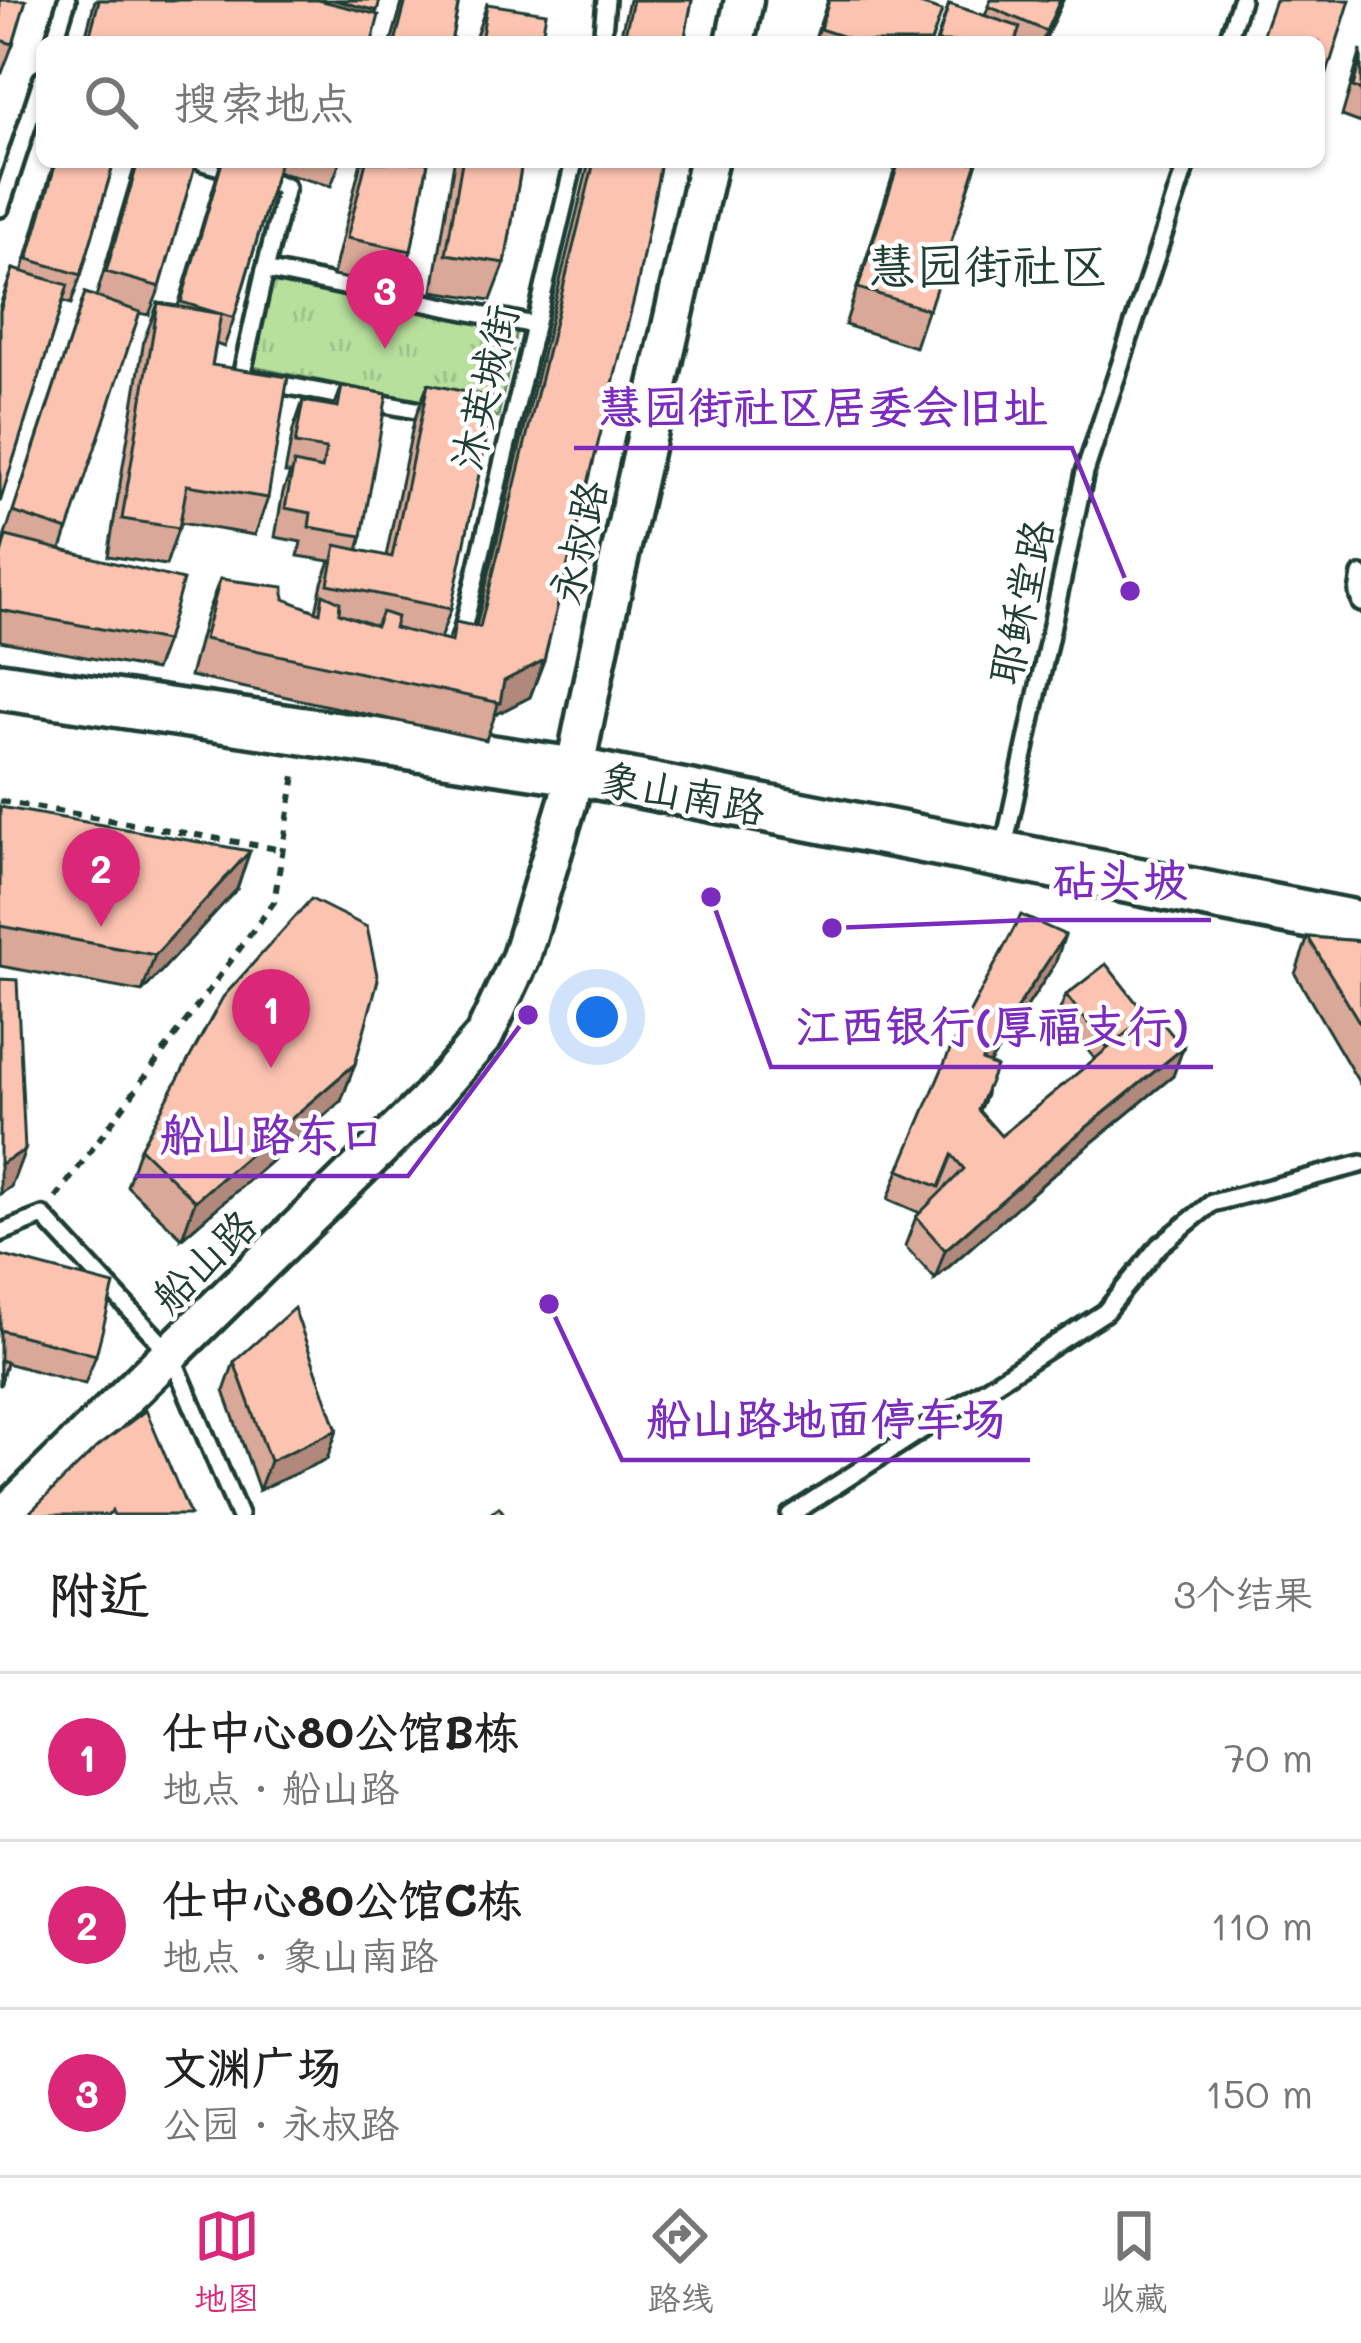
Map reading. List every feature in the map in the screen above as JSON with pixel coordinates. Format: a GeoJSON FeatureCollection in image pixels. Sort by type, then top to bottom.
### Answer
{"type":"FeatureCollection","features":[{"type":"Feature","properties":{"kind":"main road","name":"象山南路"},"geometry":{"type":"LineString","coordinates":[[0,686],[570,786],[1002,855],[1361,925]]}},
{"type":"Feature","properties":{"kind":"main road","name":"象山南路"},"geometry":{"type":"LineString","coordinates":[[0,713],[297,759],[570,786],[1361,951]]}},
{"type":"Feature","properties":{"kind":"street"},"geometry":{"type":"LineString","coordinates":[[736,36],[744,0]]}},
{"type":"Feature","properties":{"kind":"street","name":"永叔路"},"geometry":{"type":"LineString","coordinates":[[570,786],[707,168]]}},
{"type":"Feature","properties":{"kind":"street","name":"船山路"},"geometry":{"type":"LineString","coordinates":[[5,1515],[426,1103],[484,1036],[520,957],[570,786]]}},
{"type":"Feature","properties":{"kind":"lane"},"geometry":{"type":"LineString","coordinates":[[56,36],[68,0]]}},
{"type":"Feature","properties":{"kind":"lane"},"geometry":{"type":"LineString","coordinates":[[603,36],[606,0]]}},
{"type":"Feature","properties":{"kind":"lane"},"geometry":{"type":"LineString","coordinates":[[1229,36],[1241,0]]}},
{"type":"Feature","properties":{"kind":"lane"},"geometry":{"type":"LineString","coordinates":[[0,208],[36,115]]}},
{"type":"Feature","properties":{"kind":"lane"},"geometry":{"type":"LineString","coordinates":[[223,168],[286,187],[241,377],[443,415]]}},
{"type":"Feature","properties":{"kind":"lane","name":"沐英城街"},"geometry":{"type":"LineString","coordinates":[[463,629],[573,168]]}},
{"type":"Feature","properties":{"kind":"lane","name":"耶稣堂路"},"geometry":{"type":"LineString","coordinates":[[1002,855],[1085,472],[1185,168]]}},
{"type":"Feature","properties":{"kind":"lane"},"geometry":{"type":"LineString","coordinates":[[266,270],[535,325]]}},
{"type":"Feature","properties":{"kind":"lane"},"geometry":{"type":"LineString","coordinates":[[488,424],[511,428]]}},
{"type":"Feature","properties":{"kind":"lane"},"geometry":{"type":"LineString","coordinates":[[1361,575],[1361,603]]}},
{"type":"Feature","properties":{"kind":"lane"},"geometry":{"type":"LineString","coordinates":[[790,1515],[1106,1312],[1159,1246],[1212,1203],[1361,1164]]}},
{"type":"Feature","properties":{"kind":"lane"},"geometry":{"type":"LineString","coordinates":[[0,1233],[43,1216],[171,1354],[239,1515]]}},
{"type":"Feature","properties":{"kind":"path"},"geometry":{"type":"LineString","coordinates":[[43,1216],[274,902],[297,759]]}},
{"type":"Feature","properties":{"kind":"path"},"geometry":{"type":"LineString","coordinates":[[0,801],[283,850]]}},
{"type":"Feature","properties":{"kind":"green space"},"geometry":{"type":"Polygon","coordinates":[[[271,280],[517,331],[498,417],[253,367],[271,280]]]}},
{"type":"Feature","properties":{"kind":"building"},"geometry":{"type":"Polygon","coordinates":[[[0,0],[26,0],[13,44],[0,40],[0,0]]]}},
{"type":"Feature","properties":{"kind":"building"},"geometry":{"type":"Polygon","coordinates":[[[99,0],[318,0],[379,15],[374,36],[90,36],[99,0]]]}},
{"type":"Feature","properties":{"kind":"building"},"geometry":{"type":"Polygon","coordinates":[[[334,0],[380,0],[377,11],[334,0]]]}},
{"type":"Feature","properties":{"kind":"building"},"geometry":{"type":"Polygon","coordinates":[[[406,0],[459,0],[452,36],[397,36],[406,0]]]}},
{"type":"Feature","properties":{"kind":"building"},"geometry":{"type":"Polygon","coordinates":[[[633,0],[692,0],[685,36],[624,36],[633,0]]]}},
{"type":"Feature","properties":{"kind":"building"},"geometry":{"type":"Polygon","coordinates":[[[829,0],[907,0],[942,11],[933,36],[842,36],[820,29],[829,0]]]}},
{"type":"Feature","properties":{"kind":"building"},"geometry":{"type":"Polygon","coordinates":[[[991,0],[1060,0],[1046,31],[988,6],[991,0]]]}},
{"type":"Feature","properties":{"kind":"building"},"geometry":{"type":"Polygon","coordinates":[[[1275,0],[1350,0],[1327,73],[1325,36],[1262,36],[1275,0]]]}},
{"type":"Feature","properties":{"kind":"building"},"geometry":{"type":"Polygon","coordinates":[[[487,4],[546,13],[542,36],[482,36],[487,4]]]}},
{"type":"Feature","properties":{"kind":"building"},"geometry":{"type":"Polygon","coordinates":[[[949,4],[1020,27],[1017,36],[939,36],[949,4]]]}},
{"type":"Feature","properties":{"kind":"building"},"geometry":{"type":"Polygon","coordinates":[[[1361,57],[1361,90],[1353,87],[1361,57]]]}},
{"type":"Feature","properties":{"kind":"building"},"geometry":{"type":"Polygon","coordinates":[[[54,168],[112,168],[81,275],[28,259],[54,168]]]}},
{"type":"Feature","properties":{"kind":"building"},"geometry":{"type":"Polygon","coordinates":[[[136,168],[194,168],[160,287],[106,272],[136,168]]]}},
{"type":"Feature","properties":{"kind":"building"},"geometry":{"type":"Polygon","coordinates":[[[220,168],[278,168],[234,318],[181,302],[220,168]]]}},
{"type":"Feature","properties":{"kind":"building"},"geometry":{"type":"Polygon","coordinates":[[[364,168],[427,168],[411,251],[347,238],[364,168]]]}},
{"type":"Feature","properties":{"kind":"building"},"geometry":{"type":"Polygon","coordinates":[[[461,168],[521,168],[505,263],[446,254],[461,168]]]}},
{"type":"Feature","properties":{"kind":"building"},"geometry":{"type":"Polygon","coordinates":[[[593,168],[660,168],[637,287],[544,660],[504,681],[500,703],[204,639],[220,579],[284,587],[284,599],[320,613],[323,594],[340,602],[339,613],[376,626],[382,612],[397,617],[394,628],[452,642],[455,622],[480,627],[593,168]]]}},
{"type":"Feature","properties":{"kind":"building"},"geometry":{"type":"Polygon","coordinates":[[[897,168],[975,168],[929,310],[858,288],[897,168]]]}},
{"type":"Feature","properties":{"kind":"building"},"geometry":{"type":"Polygon","coordinates":[[[13,269],[68,285],[0,502],[0,311],[13,269]]]}},
{"type":"Feature","properties":{"kind":"building"},"geometry":{"type":"Polygon","coordinates":[[[85,293],[140,312],[68,530],[13,512],[85,293]]]}},
{"type":"Feature","properties":{"kind":"building"},"geometry":{"type":"Polygon","coordinates":[[[158,303],[221,314],[212,365],[288,377],[268,498],[187,485],[179,528],[122,519],[158,303]]]}},
{"type":"Feature","properties":{"kind":"building"},"geometry":{"type":"Polygon","coordinates":[[[428,384],[495,398],[451,609],[328,584],[336,545],[392,557],[428,384]]]}},
{"type":"Feature","properties":{"kind":"building"},"geometry":{"type":"Polygon","coordinates":[[[342,386],[387,394],[362,536],[309,527],[311,513],[285,508],[294,463],[322,469],[326,449],[295,444],[303,401],[338,407],[342,386]]]}},
{"type":"Feature","properties":{"kind":"building"},"geometry":{"type":"Polygon","coordinates":[[[6,536],[183,580],[166,641],[0,610],[0,558],[6,536]]]}},
{"type":"Feature","properties":{"kind":"building"},"geometry":{"type":"Polygon","coordinates":[[[0,807],[250,851],[155,955],[0,926],[0,807]]]}},
{"type":"Feature","properties":{"kind":"building"},"geometry":{"type":"Polygon","coordinates":[[[311,899],[367,927],[378,980],[355,1064],[195,1201],[140,1148],[223,997],[311,899]]]}},
{"type":"Feature","properties":{"kind":"building"},"geometry":{"type":"Polygon","coordinates":[[[1021,915],[1065,935],[982,1061],[996,1067],[978,1110],[1001,1136],[1153,1011],[1183,1048],[945,1250],[916,1217],[964,1169],[952,1155],[939,1187],[899,1170],[951,1048],[1021,915]]]}},
{"type":"Feature","properties":{"kind":"building"},"geometry":{"type":"Polygon","coordinates":[[[1308,937],[1361,941],[1361,1025],[1308,937]]]}},
{"type":"Feature","properties":{"kind":"building"},"geometry":{"type":"Polygon","coordinates":[[[1106,964],[1147,1016],[1108,1048],[1066,995],[1106,964]]]}},
{"type":"Feature","properties":{"kind":"building"},"geometry":{"type":"Polygon","coordinates":[[[0,979],[17,980],[25,1150],[0,1164],[0,979]]]}},
{"type":"Feature","properties":{"kind":"building"},"geometry":{"type":"Polygon","coordinates":[[[0,1255],[114,1285],[96,1355],[0,1330],[0,1255]]]}},
{"type":"Feature","properties":{"kind":"building"},"geometry":{"type":"Polygon","coordinates":[[[294,1308],[337,1430],[270,1461],[234,1362],[294,1308]]]}},
{"type":"Feature","properties":{"kind":"building"},"geometry":{"type":"Polygon","coordinates":[[[146,1410],[190,1515],[114,1515],[112,1511],[108,1515],[27,1515],[97,1447],[146,1410]]]}},
{"type":"Feature","properties":{"kind":"place","name":"文渊广场"},"geometry":{"type":"Point","coordinates":[385,349]}},
{"type":"Feature","properties":{"kind":"place","name":"慧园街社区居委会旧址"},"geometry":{"type":"Point","coordinates":[1130,591]}},
{"type":"Feature","properties":{"kind":"place","name":"江西银行(厚福支行)"},"geometry":{"type":"Point","coordinates":[711,897]}},
{"type":"Feature","properties":{"kind":"place","name":"仕中心80公馆C栋"},"geometry":{"type":"Point","coordinates":[101,927]}},
{"type":"Feature","properties":{"kind":"place","name":"砧头坡"},"geometry":{"type":"Point","coordinates":[832,928]}},
{"type":"Feature","properties":{"kind":"place","name":"船山路东口"},"geometry":{"type":"Point","coordinates":[528,1015]}},
{"type":"Feature","properties":{"kind":"place","name":"仕中心80公馆B栋"},"geometry":{"type":"Point","coordinates":[271,1068]}},
{"type":"Feature","properties":{"kind":"place","name":"船山路地面停车场"},"geometry":{"type":"Point","coordinates":[549,1304]}},
{"type":"Feature","properties":{"kind":"district","name":"慧园街社区"},"geometry":{"type":"Point","coordinates":[988,264]}}]}
